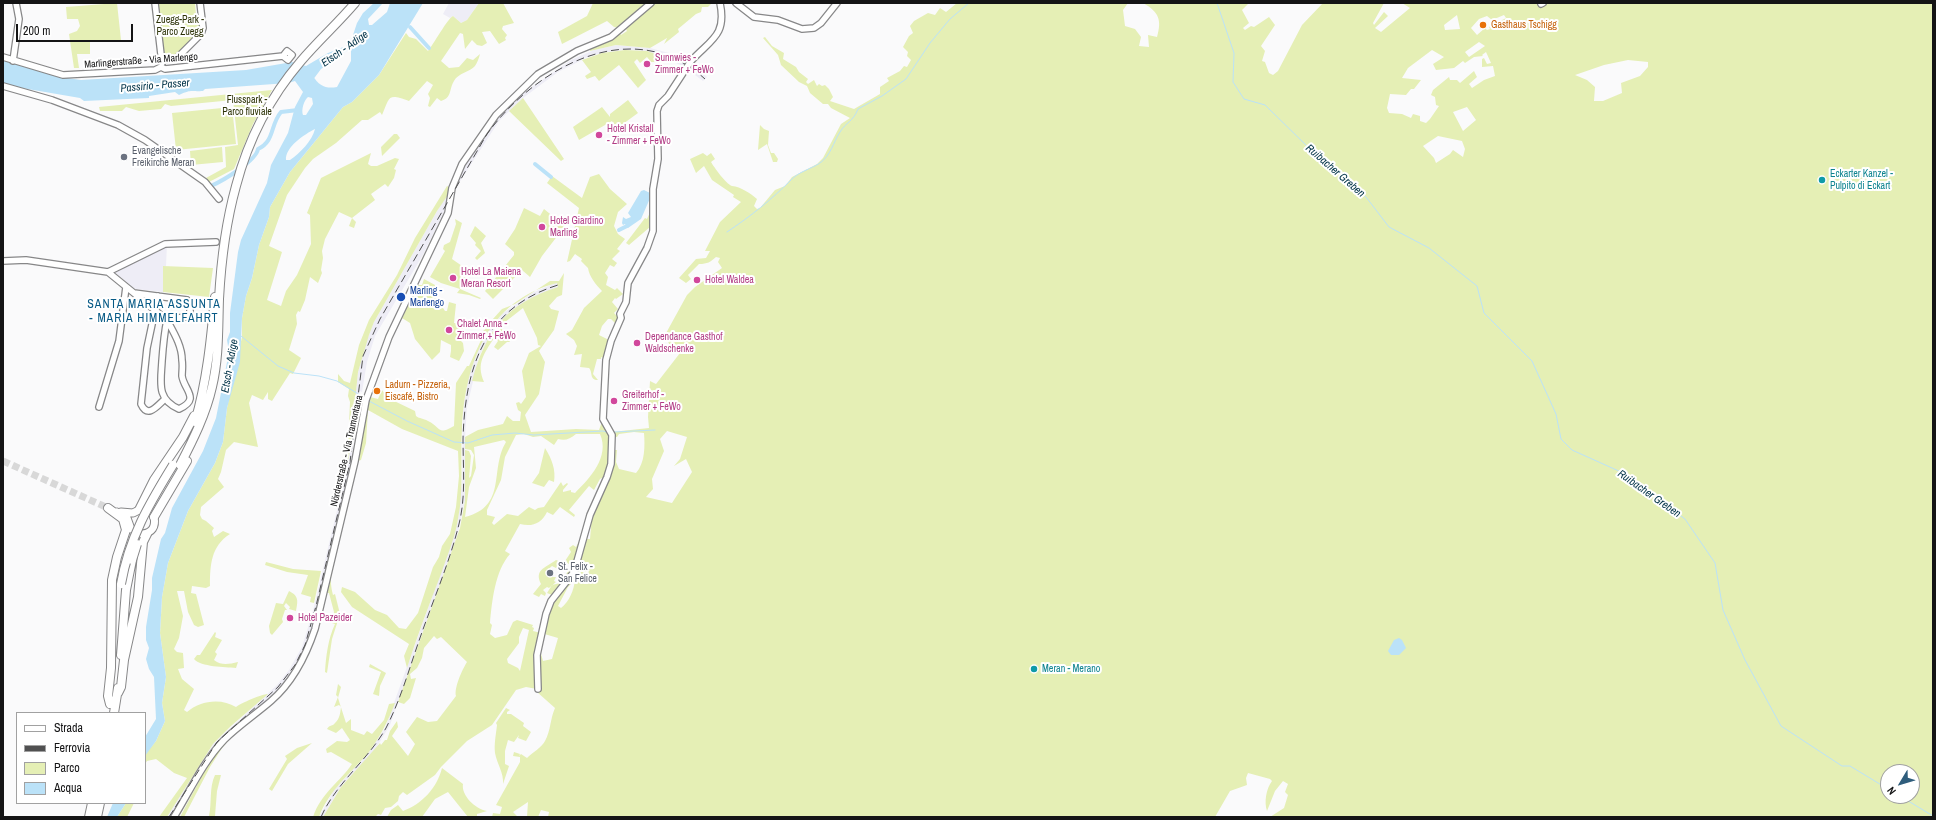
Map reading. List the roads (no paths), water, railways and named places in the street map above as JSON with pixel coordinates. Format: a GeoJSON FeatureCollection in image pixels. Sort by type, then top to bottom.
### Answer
{"type":"FeatureCollection","features":[{"type":"Feature","properties":{"kind":"highway"},"geometry":{"type":"LineString","coordinates":[[136,512],[154,480],[203,407],[218,260],[230,198],[248,140],[275,89],[350,3]]}},
{"type":"Feature","properties":{"kind":"highway"},"geometry":{"type":"LineString","coordinates":[[114,712],[118,693],[126,590],[138,539],[151,509],[196,432],[216,364],[223,261],[230,198],[258,126],[300,59]]}},
{"type":"Feature","properties":{"kind":"highway"},"geometry":{"type":"LineString","coordinates":[[154,517],[191,454],[206,415],[203,407]]}},
{"type":"Feature","properties":{"kind":"highway"},"geometry":{"type":"LineString","coordinates":[[109,712],[121,584],[128,552],[147,507],[176,465]]}},
{"type":"Feature","properties":{"kind":"highway"},"geometry":{"type":"LineString","coordinates":[[108,508],[123,519],[126,534],[120,549],[112,580],[111,668],[108,696],[110,704]]}},
{"type":"Feature","properties":{"kind":"highway"},"geometry":{"type":"LineString","coordinates":[[120,549],[130,535],[131,525]]}},
{"type":"Feature","properties":{"kind":"highway"},"geometry":{"type":"LineString","coordinates":[[118,693],[136,602],[145,534]]}},
{"type":"Feature","properties":{"kind":"highway"},"geometry":{"type":"LineString","coordinates":[[126,685],[129,650],[138,607],[136,602]]}},
{"type":"Feature","properties":{"kind":"highway"},"geometry":{"type":"LineString","coordinates":[[89,817],[92,804]]}},
{"type":"Feature","properties":{"kind":"highway"},"geometry":{"type":"LineString","coordinates":[[96,817],[97,804]]}},
{"type":"Feature","properties":{"kind":"highway"},"geometry":{"type":"LineString","coordinates":[[96,817],[100,804]]}},
{"type":"Feature","properties":{"kind":"main road"},"geometry":{"type":"LineString","coordinates":[[108,508],[136,512],[131,525]]}},
{"type":"Feature","properties":{"kind":"main road"},"geometry":{"type":"LineString","coordinates":[[108,508],[124,515],[131,525]]}},
{"type":"Feature","properties":{"kind":"main road"},"geometry":{"type":"LineString","coordinates":[[145,534],[154,528],[154,517]]}},
{"type":"Feature","properties":{"kind":"street"},"geometry":{"type":"LineString","coordinates":[[12,60],[19,19],[16,3]]}},
{"type":"Feature","properties":{"kind":"street"},"geometry":{"type":"LineString","coordinates":[[155,3],[162,60],[161,67]]}},
{"type":"Feature","properties":{"kind":"street","name":"Marlingerstraße - Via Marlengo"},"geometry":{"type":"LineString","coordinates":[[162,60],[180,56],[184,50],[201,34],[203,28],[200,3]]}},
{"type":"Feature","properties":{"kind":"street","name":"Nörderstraße - Via Tramontana"},"geometry":{"type":"LineString","coordinates":[[174,817],[214,752],[230,734],[279,693],[298,668],[306,652],[315,629],[355,461],[367,398],[389,337],[448,214],[453,184],[462,164],[492,119],[538,74],[577,51],[611,37],[651,3]]}},
{"type":"Feature","properties":{"kind":"street"},"geometry":{"type":"LineString","coordinates":[[538,689],[537,655],[546,614],[551,602],[574,572],[590,515],[607,477],[611,464],[612,435],[603,419],[606,359],[611,341],[621,318],[620,314],[626,302],[628,283],[647,248],[653,230],[653,189],[658,159],[657,111],[659,105],[668,96],[691,61],[716,37],[720,29],[722,17],[720,3]]}},
{"type":"Feature","properties":{"kind":"street"},"geometry":{"type":"LineString","coordinates":[[736,3],[754,17],[778,20],[802,29],[814,28],[821,23],[837,3]]}},
{"type":"Feature","properties":{"kind":"street","name":"Marlingerstraße - Via Marlengo"},"geometry":{"type":"LineString","coordinates":[[3,57],[63,75],[73,76],[98,72],[155,70],[161,67],[165,69],[283,56]]}},
{"type":"Feature","properties":{"kind":"street"},"geometry":{"type":"LineString","coordinates":[[3,86],[52,100],[118,125],[146,140],[205,182],[219,199]]}},
{"type":"Feature","properties":{"kind":"street"},"geometry":{"type":"LineString","coordinates":[[108,272],[165,244],[216,242]]}},
{"type":"Feature","properties":{"kind":"street"},"geometry":{"type":"LineString","coordinates":[[3,261],[26,260],[108,272],[154,311],[167,320],[178,341],[182,359],[182,378],[190,393],[190,400],[185,406],[179,409],[170,405],[165,399],[160,382],[163,339],[167,320]]}},
{"type":"Feature","properties":{"kind":"street"},"geometry":{"type":"LineString","coordinates":[[99,407],[119,341],[126,287]]}},
{"type":"Feature","properties":{"kind":"street"},"geometry":{"type":"LineString","coordinates":[[134,293],[187,300],[190,303],[190,316],[167,320]]}},
{"type":"Feature","properties":{"kind":"street"},"geometry":{"type":"LineString","coordinates":[[158,296],[147,348],[141,404],[143,409],[149,411],[154,410],[165,399]]}},
{"type":"Feature","properties":{"kind":"water","name":"Passirio - Passer"},"geometry":{"type":"Polygon","coordinates":[[[374,3],[383,3],[368,19],[369,25],[372,25],[387,12],[390,3],[423,3],[379,75],[352,102],[343,107],[290,172],[270,207],[269,217],[259,245],[252,278],[246,296],[242,318],[240,362],[227,408],[223,442],[215,463],[188,511],[168,563],[162,597],[160,633],[166,677],[162,703],[165,721],[156,741],[146,755],[146,735],[156,719],[154,677],[149,669],[146,659],[149,648],[146,640],[146,627],[152,590],[152,578],[161,539],[165,533],[172,508],[203,451],[216,418],[229,352],[227,340],[230,332],[230,313],[241,240],[267,183],[271,165],[288,133],[295,107],[303,92],[295,81],[288,83],[205,89],[203,91],[189,91],[179,95],[175,92],[149,96],[149,98],[84,101],[80,98],[16,87],[3,83],[3,60],[67,78],[81,80],[246,70],[292,62],[306,66],[328,53],[346,46],[352,38],[357,23],[363,13],[374,3]],[[351,49],[315,68],[313,76],[323,86],[329,88],[337,87],[351,61],[351,49]],[[308,97],[304,103],[303,115],[306,115],[313,104],[312,98],[308,97]],[[315,129],[292,146],[286,160],[290,160],[298,154],[311,138],[315,129]]]}},
{"type":"Feature","properties":{"kind":"water"},"geometry":{"type":"Polygon","coordinates":[[[644,190],[650,193],[651,196],[641,219],[628,228],[622,223],[623,217],[626,219],[631,217],[628,213],[641,191],[644,190]]]}},
{"type":"Feature","properties":{"kind":"water"},"geometry":{"type":"Polygon","coordinates":[[[1399,638],[1402,640],[1406,648],[1399,655],[1391,655],[1388,651],[1394,640],[1399,638]]]}},
{"type":"Feature","properties":{"kind":"water"},"geometry":{"type":"Polygon","coordinates":[[[113,804],[125,804],[117,817],[107,817],[113,804]]]}},
{"type":"Feature","properties":{"kind":"waterway"},"geometry":{"type":"LineString","coordinates":[[727,232],[760,208],[794,177],[824,160],[840,132],[854,117],[858,109],[882,96],[906,79],[930,43],[950,19],[969,3]]}},
{"type":"Feature","properties":{"kind":"waterway","name":"Ruibacher Greben"},"geometry":{"type":"LineString","coordinates":[[1217,3],[1234,53],[1233,82],[1244,99],[1265,105],[1312,151],[1366,197],[1389,227],[1429,248],[1477,286],[1484,313],[1532,361],[1556,414],[1561,439],[1572,450],[1621,472],[1685,519],[1715,563],[1723,610],[1745,660],[1781,726],[1842,766],[1850,766],[1880,784]]}},
{"type":"Feature","properties":{"kind":"waterway"},"geometry":{"type":"LineString","coordinates":[[410,27],[429,48]]}},
{"type":"Feature","properties":{"kind":"waterway","name":"Etsch - Adige"},"geometry":{"type":"LineString","coordinates":[[310,78],[319,66],[334,56]]}},
{"type":"Feature","properties":{"kind":"waterway"},"geometry":{"type":"LineString","coordinates":[[211,186],[231,175],[252,159],[258,149],[267,142],[275,122],[281,112],[298,110]]}},
{"type":"Feature","properties":{"kind":"waterway"},"geometry":{"type":"LineString","coordinates":[[535,164],[551,177]]}},
{"type":"Feature","properties":{"kind":"waterway"},"geometry":{"type":"LineString","coordinates":[[619,230],[627,226]]}},
{"type":"Feature","properties":{"kind":"waterway"},"geometry":{"type":"LineString","coordinates":[[241,336],[278,366],[294,373],[319,376],[337,381],[365,398]]}},
{"type":"Feature","properties":{"kind":"waterway"},"geometry":{"type":"LineString","coordinates":[[369,401],[407,421],[454,442],[468,443],[492,435],[515,433],[534,435],[603,431],[609,433]]}},
{"type":"Feature","properties":{"kind":"waterway"},"geometry":{"type":"LineString","coordinates":[[614,432],[655,430]]}},
{"type":"Feature","properties":{"kind":"waterway","name":"Ruibacher Greben"},"geometry":{"type":"LineString","coordinates":[[1913,804],[1933,816]]}},
{"type":"Feature","properties":{"kind":"tunnel"},"geometry":{"type":"LineString","coordinates":[[3,461],[108,508]]}},
{"type":"Feature","properties":{"kind":"railway"},"geometry":{"type":"LineString","coordinates":[[169,817],[217,742],[278,687],[295,665],[305,645],[316,606],[350,462],[363,356],[380,319],[487,134],[507,110],[532,88],[559,70],[587,57],[617,50],[647,50],[677,60],[705,79]]}},
{"type":"Feature","properties":{"kind":"railway"},"geometry":{"type":"LineString","coordinates":[[321,817],[327,805],[343,782],[379,740],[386,728],[401,694],[446,566],[459,524],[463,503],[463,439],[465,413],[468,388],[474,365],[484,344],[496,325],[512,309],[533,295],[558,285]]}},
{"type":"Feature","properties":{"kind":"place","name":"Gasthaus Tschigg"},"geometry":{"type":"Point","coordinates":[1483,25]}},
{"type":"Feature","properties":{"kind":"place","name":"Sunnwies - Zimmer + FeWo"},"geometry":{"type":"Point","coordinates":[647,64]}},
{"type":"Feature","properties":{"kind":"place","name":"Hotel Kristall - Zimmer + FeWo"},"geometry":{"type":"Point","coordinates":[599,135]}},
{"type":"Feature","properties":{"kind":"place","name":"Evangelische Freikirche Meran"},"geometry":{"type":"Point","coordinates":[124,157]}},
{"type":"Feature","properties":{"kind":"place","name":"Eckarter Kanzel - Pulpito di Eckart"},"geometry":{"type":"Point","coordinates":[1822,180]}},
{"type":"Feature","properties":{"kind":"place","name":"Hotel Giardino Marling"},"geometry":{"type":"Point","coordinates":[542,227]}},
{"type":"Feature","properties":{"kind":"place","name":"Hotel La Maiena Meran Resort"},"geometry":{"type":"Point","coordinates":[453,278]}},
{"type":"Feature","properties":{"kind":"place","name":"Hotel Waldea"},"geometry":{"type":"Point","coordinates":[697,280]}},
{"type":"Feature","properties":{"kind":"place","name":"Marling - Marlengo"},"geometry":{"type":"Point","coordinates":[401,297]}},
{"type":"Feature","properties":{"kind":"place","name":"Chalet Anna - Zimmer + FeWo"},"geometry":{"type":"Point","coordinates":[449,330]}},
{"type":"Feature","properties":{"kind":"place","name":"Dependance Gasthof Waldschenke"},"geometry":{"type":"Point","coordinates":[637,343]}},
{"type":"Feature","properties":{"kind":"place","name":"Ladurn - Pizzeria, Eiscafé, Bistro"},"geometry":{"type":"Point","coordinates":[377,391]}},
{"type":"Feature","properties":{"kind":"place","name":"Greiterhof - Zimmer + FeWo"},"geometry":{"type":"Point","coordinates":[614,401]}},
{"type":"Feature","properties":{"kind":"place","name":"St. Felix - San Felice"},"geometry":{"type":"Point","coordinates":[550,573]}},
{"type":"Feature","properties":{"kind":"place","name":"Hotel Pazeider"},"geometry":{"type":"Point","coordinates":[290,618]}},
{"type":"Feature","properties":{"kind":"place","name":"Meran - Merano"},"geometry":{"type":"Point","coordinates":[1034,669]}},
{"type":"Feature","properties":{"kind":"district","name":"SANTA MARIA ASSUNTA - MARIA HIMMELFAHRT"},"geometry":{"type":"Point","coordinates":[154,312]}},
{"type":"Feature","properties":{"kind":"park label","name":"Zuegg-Park - Parco Zuegg"},"geometry":{"type":"Point","coordinates":[180,26]}},
{"type":"Feature","properties":{"kind":"park label","name":"Flusspark - Parco fluviale"},"geometry":{"type":"Point","coordinates":[247,106]}}]}
